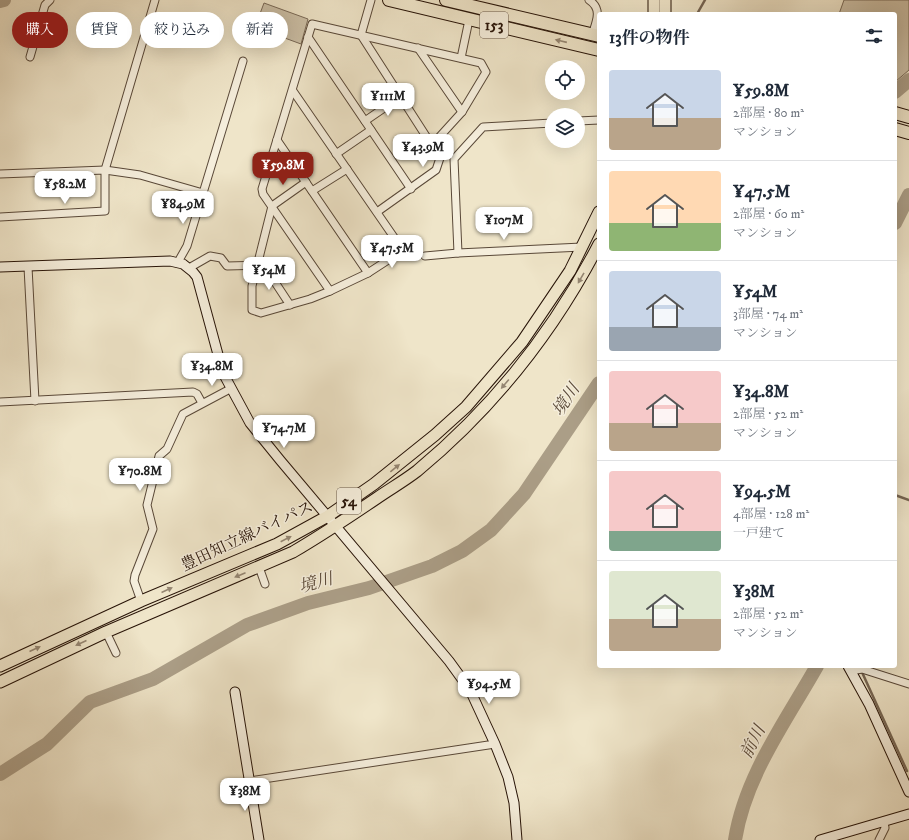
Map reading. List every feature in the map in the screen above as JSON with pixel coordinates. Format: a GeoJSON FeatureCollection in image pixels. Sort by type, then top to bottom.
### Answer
{"type":"FeatureCollection","features":[{"type":"Feature","properties":{"kind":"highway","name":"153"},"geometry":{"type":"LineString","coordinates":[[389,0],[597,50]]}},
{"type":"Feature","properties":{"kind":"highway","name":"153"},"geometry":{"type":"LineString","coordinates":[[446,0],[474,3],[596,35]]}},
{"type":"Feature","properties":{"kind":"highway"},"geometry":{"type":"LineString","coordinates":[[897,114],[909,117]]}},
{"type":"Feature","properties":{"kind":"highway"},"geometry":{"type":"LineString","coordinates":[[897,130],[909,133]]}},
{"type":"Feature","properties":{"kind":"main road"},"geometry":{"type":"LineString","coordinates":[[654,0],[654,12]]}},
{"type":"Feature","properties":{"kind":"main road"},"geometry":{"type":"LineString","coordinates":[[665,0],[665,12]]}},
{"type":"Feature","properties":{"kind":"main road","name":"豊田知立線バイパス"},"geometry":{"type":"LineString","coordinates":[[0,666],[141,601],[277,544],[328,516],[396,467],[466,407],[522,342],[561,285],[597,216]]}},
{"type":"Feature","properties":{"kind":"main road","name":"豊田知立線バイパス"},"geometry":{"type":"LineString","coordinates":[[0,682],[106,632],[293,552],[336,526],[415,472],[440,451],[493,399],[551,325],[577,285],[597,248]]}},
{"type":"Feature","properties":{"kind":"street"},"geometry":{"type":"LineString","coordinates":[[30,57],[45,5],[50,0]]}},
{"type":"Feature","properties":{"kind":"street"},"geometry":{"type":"LineString","coordinates":[[0,217],[105,211],[105,170],[155,0]]}},
{"type":"Feature","properties":{"kind":"street"},"geometry":{"type":"LineString","coordinates":[[371,0],[361,35],[440,158],[436,170],[377,212]]}},
{"type":"Feature","properties":{"kind":"street"},"geometry":{"type":"LineString","coordinates":[[589,0],[595,4],[598,12]]}},
{"type":"Feature","properties":{"kind":"street"},"geometry":{"type":"LineString","coordinates":[[461,58],[469,20]]}},
{"type":"Feature","properties":{"kind":"street"},"geometry":{"type":"LineString","coordinates":[[330,291],[263,194],[262,189],[293,92],[312,24],[481,63],[486,72],[462,112],[432,145]]}},
{"type":"Feature","properties":{"kind":"street"},"geometry":{"type":"LineString","coordinates":[[596,35],[597,24]]}},
{"type":"Feature","properties":{"kind":"street"},"geometry":{"type":"LineString","coordinates":[[308,37],[411,189]]}},
{"type":"Feature","properties":{"kind":"street"},"geometry":{"type":"LineString","coordinates":[[418,48],[462,112]]}},
{"type":"Feature","properties":{"kind":"street"},"geometry":{"type":"LineString","coordinates":[[178,262],[187,246],[243,61]]}},
{"type":"Feature","properties":{"kind":"street"},"geometry":{"type":"LineString","coordinates":[[293,92],[400,246],[388,260],[368,273],[330,291],[261,313],[252,310],[252,286],[272,206],[306,182]]}},
{"type":"Feature","properties":{"kind":"street"},"geometry":{"type":"LineString","coordinates":[[365,121],[400,97]]}},
{"type":"Feature","properties":{"kind":"street"},"geometry":{"type":"LineString","coordinates":[[585,121],[597,120]]}},
{"type":"Feature","properties":{"kind":"street"},"geometry":{"type":"LineString","coordinates":[[458,253],[454,159],[483,127],[545,123]]}},
{"type":"Feature","properties":{"kind":"street"},"geometry":{"type":"LineString","coordinates":[[336,154],[371,130]]}},
{"type":"Feature","properties":{"kind":"street"},"geometry":{"type":"LineString","coordinates":[[277,140],[368,273]]}},
{"type":"Feature","properties":{"kind":"street"},"geometry":{"type":"LineString","coordinates":[[312,191],[347,169]]}},
{"type":"Feature","properties":{"kind":"street"},"geometry":{"type":"LineString","coordinates":[[0,174],[105,170],[140,175],[203,193]]}},
{"type":"Feature","properties":{"kind":"street"},"geometry":{"type":"LineString","coordinates":[[425,256],[582,247]]}},
{"type":"Feature","properties":{"kind":"street"},"geometry":{"type":"LineString","coordinates":[[189,268],[210,256],[222,258],[227,266],[257,264],[265,268],[290,305]]}},
{"type":"Feature","properties":{"kind":"street"},"geometry":{"type":"LineString","coordinates":[[0,260],[0,267],[28,267],[135,261],[178,262],[194,272],[199,283],[218,358],[230,389],[261,438],[449,661],[470,690],[495,744],[508,777],[514,802],[517,840]]}},
{"type":"Feature","properties":{"kind":"street"},"geometry":{"type":"LineString","coordinates":[[28,267],[35,401]]}},
{"type":"Feature","properties":{"kind":"street"},"geometry":{"type":"LineString","coordinates":[[141,601],[134,581],[134,575],[152,529],[147,505],[159,456],[167,448],[183,414],[230,389]]}},
{"type":"Feature","properties":{"kind":"street"},"geometry":{"type":"LineString","coordinates":[[0,402],[193,392],[197,394],[202,403]]}},
{"type":"Feature","properties":{"kind":"street"},"geometry":{"type":"LineString","coordinates":[[259,567],[265,584]]}},
{"type":"Feature","properties":{"kind":"street"},"geometry":{"type":"LineString","coordinates":[[106,632],[116,653]]}},
{"type":"Feature","properties":{"kind":"street"},"geometry":{"type":"LineString","coordinates":[[849,668],[862,669],[909,684]]}},
{"type":"Feature","properties":{"kind":"street"},"geometry":{"type":"LineString","coordinates":[[849,668],[906,778],[909,792]]}},
{"type":"Feature","properties":{"kind":"street"},"geometry":{"type":"LineString","coordinates":[[235,692],[260,840]]}},
{"type":"Feature","properties":{"kind":"street"},"geometry":{"type":"LineString","coordinates":[[250,781],[495,744]]}},
{"type":"Feature","properties":{"kind":"street"},"geometry":{"type":"LineString","coordinates":[[820,840],[909,814]]}},
{"type":"Feature","properties":{"kind":"street"},"geometry":{"type":"LineString","coordinates":[[879,840],[885,828],[884,821]]}},
{"type":"Feature","properties":{"kind":"shaded area"},"geometry":{"type":"Polygon","coordinates":[[[844,0],[909,0],[909,70],[897,80],[897,12],[840,12],[844,0]]]}},
{"type":"Feature","properties":{"kind":"shaded area"},"geometry":{"type":"Polygon","coordinates":[[[264,3],[308,19],[301,44],[288,39],[288,12],[261,12],[264,3]]]}},
{"type":"Feature","properties":{"kind":"waterway"},"geometry":{"type":"LineString","coordinates":[[0,1],[4,0]]}},
{"type":"Feature","properties":{"kind":"waterway"},"geometry":{"type":"LineString","coordinates":[[698,12],[705,0]]}},
{"type":"Feature","properties":{"kind":"waterway","name":"境川"},"geometry":{"type":"LineString","coordinates":[[897,90],[909,80]]}},
{"type":"Feature","properties":{"kind":"waterway","name":"前川"},"geometry":{"type":"LineString","coordinates":[[897,219],[909,195]]}},
{"type":"Feature","properties":{"kind":"waterway","name":"境川"},"geometry":{"type":"LineString","coordinates":[[0,774],[47,744],[90,702],[153,679],[247,625],[308,603],[369,588],[432,566],[462,551],[491,530],[524,494],[597,386]]}},
{"type":"Feature","properties":{"kind":"waterway"},"geometry":{"type":"LineString","coordinates":[[897,496],[909,500]]}},
{"type":"Feature","properties":{"kind":"waterway","name":"前川"},"geometry":{"type":"LineString","coordinates":[[735,840],[740,816],[757,771],[780,728],[816,668]]}},
{"type":"Feature","properties":{"kind":"waterway"},"geometry":{"type":"LineString","coordinates":[[861,670],[907,771]]}}]}
